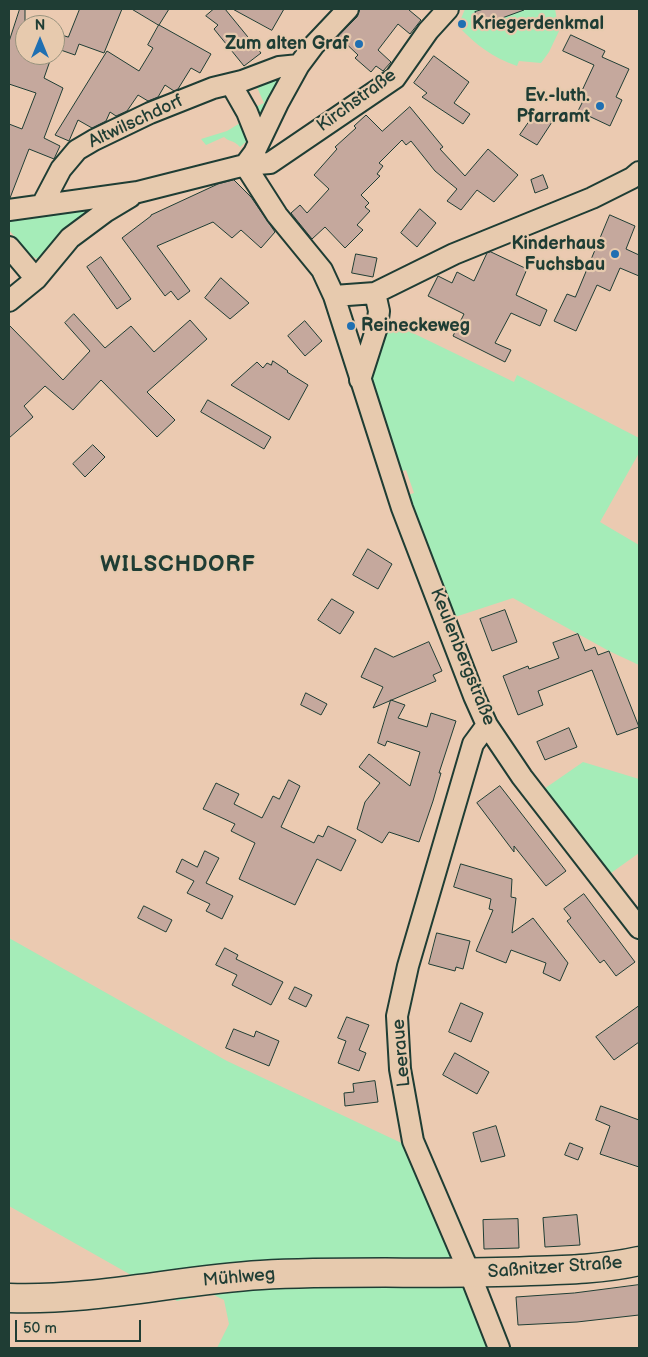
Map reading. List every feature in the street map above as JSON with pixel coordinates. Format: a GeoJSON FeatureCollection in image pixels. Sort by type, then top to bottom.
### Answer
{"type":"FeatureCollection","features":[{"type":"Feature","properties":{"kind":"street"},"geometry":{"type":"LineString","coordinates":[[245,165],[299,65],[314,45],[348,9]]}},
{"type":"Feature","properties":{"kind":"street","name":"Kirchstraße"},"geometry":{"type":"LineString","coordinates":[[138,192],[245,165],[270,163],[395,78],[428,31],[448,9]]}},
{"type":"Feature","properties":{"kind":"street","name":"Altwilschdorf"},"geometry":{"type":"LineString","coordinates":[[42,205],[61,169],[77,150],[150,113],[213,88],[279,68],[299,65]]}},
{"type":"Feature","properties":{"kind":"street"},"geometry":{"type":"LineString","coordinates":[[231,84],[247,112],[259,142]]}},
{"type":"Feature","properties":{"kind":"street","name":"Keulenbergstraße"},"geometry":{"type":"LineString","coordinates":[[245,165],[277,215],[322,270],[334,296],[402,508],[474,696],[487,725],[522,777],[639,928]]}},
{"type":"Feature","properties":{"kind":"street"},"geometry":{"type":"LineString","coordinates":[[334,296],[374,293],[454,254],[592,198],[632,178],[639,172]]}},
{"type":"Feature","properties":{"kind":"street"},"geometry":{"type":"LineString","coordinates":[[9,210],[138,192]]}},
{"type":"Feature","properties":{"kind":"street"},"geometry":{"type":"LineString","coordinates":[[9,300],[36,279],[70,238],[105,212],[138,192]]}},
{"type":"Feature","properties":{"kind":"street"},"geometry":{"type":"LineString","coordinates":[[9,247],[36,279]]}},
{"type":"Feature","properties":{"kind":"street"},"geometry":{"type":"LineString","coordinates":[[360,380],[377,327],[379,311],[374,293]]}},
{"type":"Feature","properties":{"kind":"street","name":"Leeraue"},"geometry":{"type":"LineString","coordinates":[[487,725],[473,744],[408,966],[397,1016],[400,1069],[413,1141],[470,1274],[499,1348]]}},
{"type":"Feature","properties":{"kind":"street","name":"Saßnitzer Straße"},"geometry":{"type":"LineString","coordinates":[[470,1274],[571,1270],[639,1261]]}},
{"type":"Feature","properties":{"kind":"street","name":"Mühlweg"},"geometry":{"type":"LineString","coordinates":[[9,1298],[40,1299],[99,1294],[261,1275],[470,1274]]}},
{"type":"Feature","properties":{"kind":"green space"},"geometry":{"type":"Polygon","coordinates":[[[465,9],[555,9],[559,31],[549,52],[541,63],[519,61],[517,66],[485,50],[458,26],[465,9]]]}},
{"type":"Feature","properties":{"kind":"green space"},"geometry":{"type":"Polygon","coordinates":[[[283,73],[260,120],[251,109],[264,103],[256,85],[283,73]]]}},
{"type":"Feature","properties":{"kind":"green space"},"geometry":{"type":"Polygon","coordinates":[[[245,120],[248,140],[240,147],[224,137],[206,145],[201,139],[227,131],[245,120]]]}},
{"type":"Feature","properties":{"kind":"green space"},"geometry":{"type":"Polygon","coordinates":[[[93,208],[95,211],[43,257],[38,259],[31,256],[9,230],[9,217],[93,208]]]}},
{"type":"Feature","properties":{"kind":"green space"},"geometry":{"type":"Polygon","coordinates":[[[386,320],[514,382],[517,375],[639,438],[639,453],[600,522],[639,545],[639,665],[609,651],[513,598],[455,617],[408,495],[414,493],[406,470],[400,472],[366,381],[386,320]]]}},
{"type":"Feature","properties":{"kind":"green space"},"geometry":{"type":"Polygon","coordinates":[[[583,762],[639,779],[639,853],[611,873],[544,789],[583,762]]]}},
{"type":"Feature","properties":{"kind":"green space"},"geometry":{"type":"Polygon","coordinates":[[[9,938],[227,1061],[410,1147],[490,1348],[217,1348],[229,1324],[224,1300],[212,1294],[177,1301],[9,1206],[9,938]]]}},
{"type":"Feature","properties":{"kind":"building"},"geometry":{"type":"Polygon","coordinates":[[[20,9],[25,9],[25,15],[18,15],[20,9]]]}},
{"type":"Feature","properties":{"kind":"building"},"geometry":{"type":"Polygon","coordinates":[[[80,9],[122,9],[104,53],[79,44],[75,55],[65,52],[65,36],[68,37],[80,9]]]}},
{"type":"Feature","properties":{"kind":"building"},"geometry":{"type":"Polygon","coordinates":[[[132,9],[169,9],[159,25],[132,9]]]}},
{"type":"Feature","properties":{"kind":"building"},"geometry":{"type":"Polygon","coordinates":[[[214,9],[225,9],[261,53],[244,66],[214,29],[218,25],[206,16],[214,9]]]}},
{"type":"Feature","properties":{"kind":"building"},"geometry":{"type":"Polygon","coordinates":[[[233,9],[284,9],[272,30],[233,9]]]}},
{"type":"Feature","properties":{"kind":"building"},"geometry":{"type":"Polygon","coordinates":[[[360,9],[410,9],[421,20],[410,34],[398,24],[378,50],[391,62],[383,71],[376,66],[371,72],[355,58],[358,55],[338,36],[357,17],[360,9]]]}},
{"type":"Feature","properties":{"kind":"building"},"geometry":{"type":"Polygon","coordinates":[[[484,9],[524,10],[480,26],[475,12],[484,9]]]}},
{"type":"Feature","properties":{"kind":"building"},"geometry":{"type":"Polygon","coordinates":[[[15,24],[15,65],[49,65],[44,78],[63,88],[44,138],[60,146],[54,159],[29,149],[10,198],[9,124],[22,129],[36,93],[9,84],[9,42],[15,24]]]}},
{"type":"Feature","properties":{"kind":"building"},"geometry":{"type":"Polygon","coordinates":[[[159,25],[211,54],[200,73],[191,68],[178,89],[174,91],[165,85],[158,97],[148,101],[138,95],[127,111],[116,116],[110,112],[106,121],[92,128],[78,120],[69,141],[55,135],[107,51],[139,71],[153,48],[148,45],[159,25]]]}},
{"type":"Feature","properties":{"kind":"building"},"geometry":{"type":"Polygon","coordinates":[[[571,35],[605,51],[602,57],[629,69],[616,97],[622,100],[610,126],[578,111],[584,99],[579,97],[594,65],[563,51],[571,35]]]}},
{"type":"Feature","properties":{"kind":"building"},"geometry":{"type":"Polygon","coordinates":[[[434,56],[469,82],[454,103],[470,114],[463,124],[422,97],[427,93],[414,83],[434,56]]]}},
{"type":"Feature","properties":{"kind":"building"},"geometry":{"type":"Polygon","coordinates":[[[410,107],[443,147],[440,149],[465,176],[488,149],[518,175],[494,202],[477,190],[461,210],[447,201],[457,189],[435,171],[411,141],[406,145],[402,140],[379,163],[383,166],[377,174],[380,176],[361,195],[369,203],[365,207],[370,211],[357,225],[363,230],[345,248],[325,227],[312,239],[291,213],[300,205],[307,213],[329,189],[314,175],[337,149],[335,147],[356,128],[354,126],[366,115],[382,131],[410,107]]]}},
{"type":"Feature","properties":{"kind":"building"},"geometry":{"type":"Polygon","coordinates":[[[536,112],[552,122],[537,145],[520,135],[536,112]]]}},
{"type":"Feature","properties":{"kind":"building"},"geometry":{"type":"Polygon","coordinates":[[[543,175],[548,188],[535,193],[531,180],[543,175]]]}},
{"type":"Feature","properties":{"kind":"building"},"geometry":{"type":"Polygon","coordinates":[[[234,180],[251,197],[275,232],[261,248],[241,230],[232,238],[213,222],[157,246],[190,291],[178,300],[171,291],[165,296],[122,238],[151,215],[218,184],[234,180]]]}},
{"type":"Feature","properties":{"kind":"building"},"geometry":{"type":"Polygon","coordinates":[[[420,209],[436,223],[417,247],[401,233],[420,209]]]}},
{"type":"Feature","properties":{"kind":"building","name":"Kinderhaus Fuchsbau"},"geometry":{"type":"Polygon","coordinates":[[[610,215],[635,226],[626,249],[639,255],[639,276],[620,268],[610,291],[597,285],[576,331],[554,321],[567,294],[575,297],[610,215]]]}},
{"type":"Feature","properties":{"kind":"building"},"geometry":{"type":"Polygon","coordinates":[[[491,252],[527,269],[516,295],[547,310],[540,326],[511,313],[495,343],[511,350],[505,362],[453,336],[464,314],[428,296],[438,276],[452,283],[457,272],[474,281],[487,253],[491,252]]]}},
{"type":"Feature","properties":{"kind":"building"},"geometry":{"type":"Polygon","coordinates":[[[356,254],[377,258],[373,277],[352,273],[356,254]]]}},
{"type":"Feature","properties":{"kind":"building"},"geometry":{"type":"Polygon","coordinates":[[[101,257],[131,299],[117,309],[87,267],[101,257]]]}},
{"type":"Feature","properties":{"kind":"building"},"geometry":{"type":"Polygon","coordinates":[[[221,278],[249,303],[230,319],[205,298],[221,278]]]}},
{"type":"Feature","properties":{"kind":"building"},"geometry":{"type":"Polygon","coordinates":[[[74,314],[105,348],[131,326],[154,352],[190,320],[207,339],[147,392],[175,420],[157,437],[101,380],[73,410],[45,386],[24,406],[33,417],[9,438],[9,325],[63,380],[90,351],[65,323],[74,314]]]}},
{"type":"Feature","properties":{"kind":"building"},"geometry":{"type":"Polygon","coordinates":[[[305,321],[322,341],[305,356],[288,336],[305,321]]]}},
{"type":"Feature","properties":{"kind":"building"},"geometry":{"type":"Polygon","coordinates":[[[273,361],[308,385],[289,420],[231,385],[257,362],[263,368],[267,363],[271,365],[273,361]]]}},
{"type":"Feature","properties":{"kind":"building"},"geometry":{"type":"Polygon","coordinates":[[[208,400],[271,437],[264,449],[201,412],[208,400]]]}},
{"type":"Feature","properties":{"kind":"building"},"geometry":{"type":"Polygon","coordinates":[[[93,445],[105,457],[85,477],[73,464],[93,445]]]}},
{"type":"Feature","properties":{"kind":"building"},"geometry":{"type":"Polygon","coordinates":[[[368,549],[392,564],[378,589],[353,575],[368,549]]]}},
{"type":"Feature","properties":{"kind":"building"},"geometry":{"type":"Polygon","coordinates":[[[332,599],[354,612],[340,634],[318,620],[332,599]]]}},
{"type":"Feature","properties":{"kind":"building"},"geometry":{"type":"Polygon","coordinates":[[[505,610],[517,642],[492,651],[480,619],[505,610]]]}},
{"type":"Feature","properties":{"kind":"building"},"geometry":{"type":"Polygon","coordinates":[[[578,634],[585,651],[595,647],[598,655],[609,651],[639,727],[617,735],[592,670],[538,691],[543,705],[518,715],[503,676],[528,666],[529,669],[559,658],[553,643],[578,634]]]}},
{"type":"Feature","properties":{"kind":"building"},"geometry":{"type":"Polygon","coordinates":[[[429,642],[442,671],[433,675],[436,681],[373,708],[383,687],[361,677],[375,648],[393,657],[429,642]]]}},
{"type":"Feature","properties":{"kind":"building"},"geometry":{"type":"Polygon","coordinates":[[[306,693],[327,704],[321,715],[301,705],[306,693]]]}},
{"type":"Feature","properties":{"kind":"building"},"geometry":{"type":"Polygon","coordinates":[[[391,700],[405,705],[398,718],[427,727],[431,713],[456,721],[419,842],[389,832],[382,843],[357,829],[365,802],[380,783],[359,767],[369,754],[410,786],[420,752],[387,741],[385,746],[378,743],[391,700]]]}},
{"type":"Feature","properties":{"kind":"building"},"geometry":{"type":"Polygon","coordinates":[[[569,728],[577,747],[545,760],[537,742],[569,728]]]}},
{"type":"Feature","properties":{"kind":"building"},"geometry":{"type":"Polygon","coordinates":[[[289,780],[300,786],[281,827],[314,843],[318,835],[323,837],[328,826],[356,840],[341,871],[317,859],[295,905],[239,879],[255,843],[231,831],[235,824],[203,809],[216,783],[239,794],[234,804],[262,818],[273,796],[279,799],[289,780]]]}},
{"type":"Feature","properties":{"kind":"building"},"geometry":{"type":"Polygon","coordinates":[[[500,786],[566,871],[546,886],[514,846],[514,852],[477,803],[500,786]]]}},
{"type":"Feature","properties":{"kind":"building"},"geometry":{"type":"Polygon","coordinates":[[[205,851],[219,858],[206,883],[233,896],[222,919],[206,911],[210,904],[187,893],[194,881],[176,872],[182,859],[197,867],[205,851]]]}},
{"type":"Feature","properties":{"kind":"building"},"geometry":{"type":"Polygon","coordinates":[[[461,864],[512,879],[511,897],[516,898],[512,933],[533,918],[568,963],[560,981],[543,973],[546,963],[511,950],[506,963],[476,951],[493,910],[489,909],[491,899],[454,887],[461,864]]]}},
{"type":"Feature","properties":{"kind":"building"},"geometry":{"type":"Polygon","coordinates":[[[584,894],[635,962],[616,976],[604,960],[600,963],[567,921],[571,918],[564,909],[584,894]]]}},
{"type":"Feature","properties":{"kind":"building"},"geometry":{"type":"Polygon","coordinates":[[[144,906],[172,920],[166,932],[138,918],[144,906]]]}},
{"type":"Feature","properties":{"kind":"building"},"geometry":{"type":"Polygon","coordinates":[[[437,933],[470,941],[463,969],[456,967],[455,971],[429,964],[437,933]]]}},
{"type":"Feature","properties":{"kind":"building"},"geometry":{"type":"Polygon","coordinates":[[[225,948],[238,955],[236,959],[283,982],[271,1005],[232,985],[237,975],[216,965],[225,948]]]}},
{"type":"Feature","properties":{"kind":"building"},"geometry":{"type":"Polygon","coordinates":[[[295,987],[312,995],[306,1007],[289,999],[295,987]]]}},
{"type":"Feature","properties":{"kind":"building"},"geometry":{"type":"Polygon","coordinates":[[[461,1003],[483,1013],[471,1042],[449,1032],[461,1003]]]}},
{"type":"Feature","properties":{"kind":"building"},"geometry":{"type":"Polygon","coordinates":[[[639,1006],[639,1042],[614,1060],[596,1037],[639,1006]]]}},
{"type":"Feature","properties":{"kind":"building"},"geometry":{"type":"Polygon","coordinates":[[[347,1017],[369,1025],[359,1050],[366,1053],[359,1071],[338,1063],[346,1041],[338,1038],[347,1017]]]}},
{"type":"Feature","properties":{"kind":"building"},"geometry":{"type":"Polygon","coordinates":[[[234,1029],[254,1037],[256,1031],[279,1041],[269,1066],[226,1048],[234,1029]]]}},
{"type":"Feature","properties":{"kind":"building"},"geometry":{"type":"Polygon","coordinates":[[[455,1053],[489,1072],[477,1094],[443,1075],[455,1053]]]}},
{"type":"Feature","properties":{"kind":"building"},"geometry":{"type":"Polygon","coordinates":[[[375,1081],[378,1102],[345,1106],[344,1093],[354,1092],[353,1084],[375,1081]]]}},
{"type":"Feature","properties":{"kind":"building"},"geometry":{"type":"Polygon","coordinates":[[[601,1106],[639,1120],[639,1167],[600,1154],[610,1126],[596,1120],[601,1106]]]}},
{"type":"Feature","properties":{"kind":"building"},"geometry":{"type":"Polygon","coordinates":[[[496,1126],[505,1156],[481,1162],[473,1133],[496,1126]]]}},
{"type":"Feature","properties":{"kind":"building"},"geometry":{"type":"Polygon","coordinates":[[[570,1143],[583,1148],[578,1160],[565,1155],[570,1143]]]}},
{"type":"Feature","properties":{"kind":"building"},"geometry":{"type":"Polygon","coordinates":[[[577,1215],[580,1245],[545,1247],[543,1218],[577,1215]]]}},
{"type":"Feature","properties":{"kind":"building"},"geometry":{"type":"Polygon","coordinates":[[[518,1219],[519,1248],[484,1249],[483,1220],[518,1219]]]}},
{"type":"Feature","properties":{"kind":"building"},"geometry":{"type":"Polygon","coordinates":[[[639,1285],[639,1315],[577,1322],[518,1325],[516,1297],[574,1293],[639,1285]]]}},
{"type":"Feature","properties":{"kind":"place","name":"Kriegerdenkmal"},"geometry":{"type":"Point","coordinates":[462,24]}},
{"type":"Feature","properties":{"kind":"place","name":"Zum alten Graf"},"geometry":{"type":"Point","coordinates":[359,44]}},
{"type":"Feature","properties":{"kind":"place","name":"Ev.-luth. Pfarramt"},"geometry":{"type":"Point","coordinates":[600,106]}},
{"type":"Feature","properties":{"kind":"place","name":"Kinderhaus Fuchsbau"},"geometry":{"type":"Point","coordinates":[615,254]}},
{"type":"Feature","properties":{"kind":"place","name":"Reineckeweg"},"geometry":{"type":"Point","coordinates":[351,326]}},
{"type":"Feature","properties":{"kind":"district","name":"WILSCHDORF"},"geometry":{"type":"Point","coordinates":[178,565]}}]}
